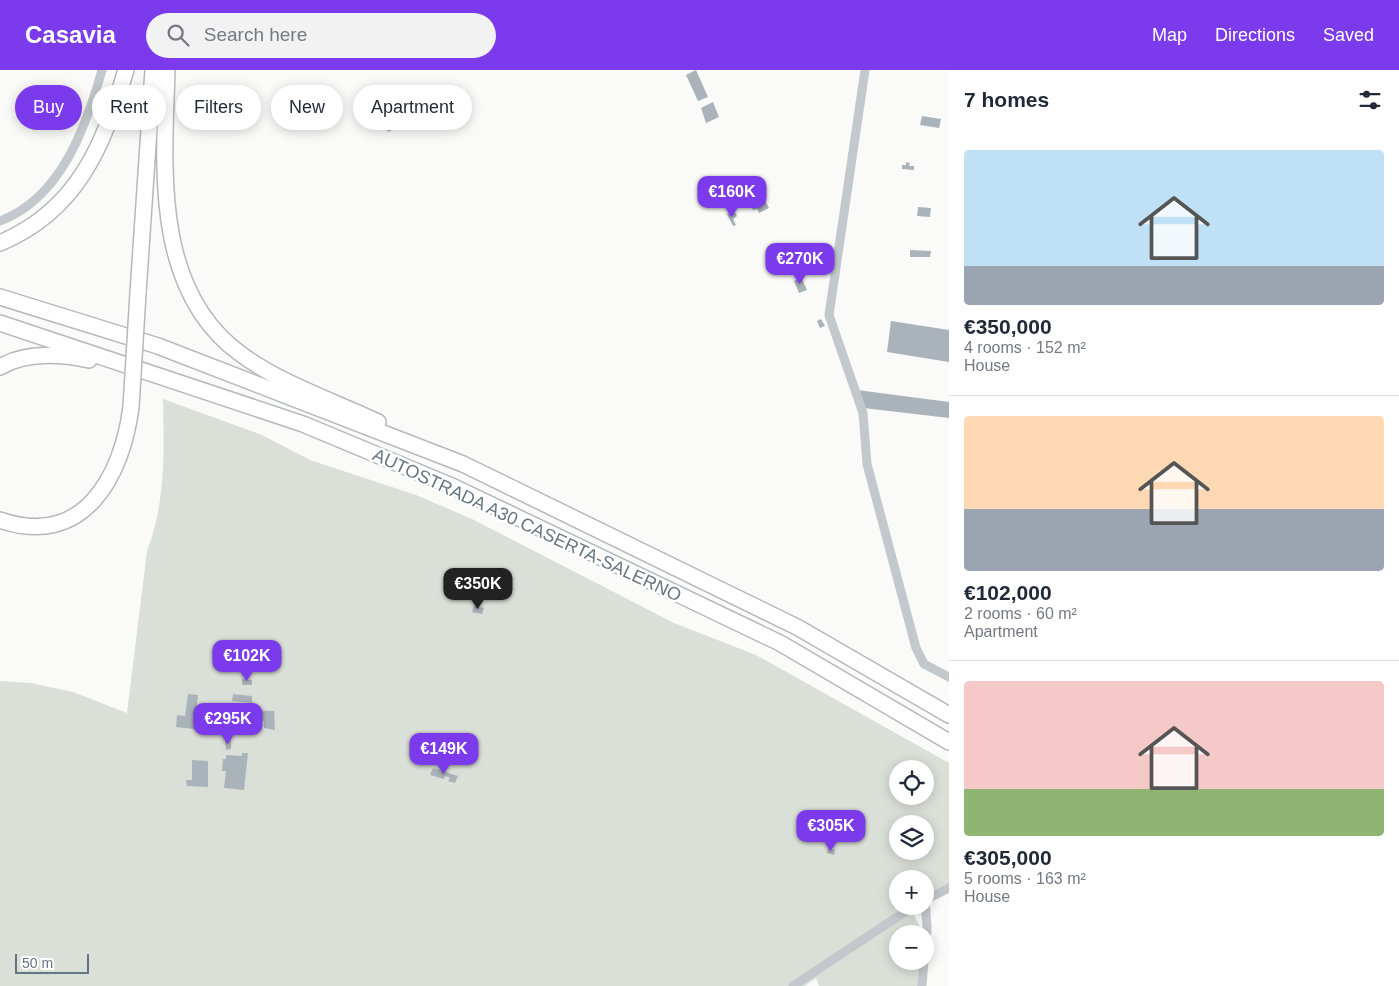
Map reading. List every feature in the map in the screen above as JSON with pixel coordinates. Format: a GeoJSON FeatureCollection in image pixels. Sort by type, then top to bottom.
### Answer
{"type":"FeatureCollection","features":[{"type":"Feature","properties":{"kind":"highway"},"geometry":{"type":"LineString","coordinates":[[0,243],[18,235],[50,213],[77,184],[99,147],[126,70]]}},
{"type":"Feature","properties":{"kind":"highway"},"geometry":{"type":"LineString","coordinates":[[0,520],[23,526],[40,526],[56,523],[82,511],[104,489],[112,476],[126,442],[144,70]]}},
{"type":"Feature","properties":{"kind":"highway"},"geometry":{"type":"LineString","coordinates":[[133,292],[153,70]]}},
{"type":"Feature","properties":{"kind":"highway"},"geometry":{"type":"LineString","coordinates":[[166,70],[167,205],[171,238],[185,287],[206,321],[228,345],[258,365],[382,423],[419,447]]}},
{"type":"Feature","properties":{"kind":"highway","name":"AUTOSTRADA A30 CASERTA-SALERNO"},"geometry":{"type":"LineString","coordinates":[[0,298],[158,346],[463,464],[797,627],[949,715]]}},
{"type":"Feature","properties":{"kind":"highway","name":"AUTOSTRADA A30 CASERTA-SALERNO"},"geometry":{"type":"LineString","coordinates":[[0,323],[303,424],[454,487],[780,644],[949,742]]}},
{"type":"Feature","properties":{"kind":"highway"},"geometry":{"type":"LineString","coordinates":[[0,367],[24,358],[43,356],[86,360],[246,411],[303,424]]}},
{"type":"Feature","properties":{"kind":"highway"},"geometry":{"type":"LineString","coordinates":[[0,510],[16,516],[40,517],[66,509],[88,494],[105,470],[127,406]]}},
{"type":"Feature","properties":{"kind":"street"},"geometry":{"type":"LineString","coordinates":[[0,220],[31,203],[51,185],[64,164],[92,104],[102,70]]}},
{"type":"Feature","properties":{"kind":"street"},"geometry":{"type":"LineString","coordinates":[[864,70],[829,315],[863,413],[867,464],[916,648],[924,664],[949,677]]}},
{"type":"Feature","properties":{"kind":"street"},"geometry":{"type":"LineString","coordinates":[[934,895],[949,888]]}},
{"type":"Feature","properties":{"kind":"street"},"geometry":{"type":"LineString","coordinates":[[793,986],[900,915]]}},
{"type":"Feature","properties":{"kind":"street"},"geometry":{"type":"LineString","coordinates":[[922,986],[923,970]]}},
{"type":"Feature","properties":{"kind":"shaded area"},"geometry":{"type":"Polygon","coordinates":[[[163,399],[262,435],[310,460],[416,495],[472,519],[674,623],[756,655],[949,763],[949,885],[934,892],[934,870],[889,870],[889,915],[914,915],[919,925],[889,925],[889,970],[919,970],[918,986],[819,986],[816,978],[805,986],[0,986],[0,681],[31,683],[73,692],[127,713],[147,551],[158,514],[161,495],[163,399]]]}},
{"type":"Feature","properties":{"kind":"building"},"geometry":{"type":"Polygon","coordinates":[[[696,70],[708,97],[698,101],[686,75],[696,70]]]}},
{"type":"Feature","properties":{"kind":"building"},"geometry":{"type":"Polygon","coordinates":[[[713,102],[719,117],[706,123],[701,108],[713,102]]]}},
{"type":"Feature","properties":{"kind":"building"},"geometry":{"type":"Polygon","coordinates":[[[922,116],[941,119],[939,128],[920,125],[922,116]]]}},
{"type":"Feature","properties":{"kind":"building"},"geometry":{"type":"Polygon","coordinates":[[[906,162],[910,163],[909,166],[914,166],[914,170],[902,169],[902,165],[906,165],[906,162]]]}},
{"type":"Feature","properties":{"kind":"building"},"geometry":{"type":"Polygon","coordinates":[[[752,176],[769,208],[759,213],[757,209],[753,210],[739,184],[752,176]]]}},
{"type":"Feature","properties":{"kind":"building"},"geometry":{"type":"Polygon","coordinates":[[[918,207],[931,208],[930,217],[917,216],[918,207]]]}},
{"type":"Feature","properties":{"kind":"building"},"geometry":{"type":"Polygon","coordinates":[[[734,211],[737,216],[733,219],[736,225],[733,226],[727,214],[734,211]]]}},
{"type":"Feature","properties":{"kind":"building"},"geometry":{"type":"Polygon","coordinates":[[[910,250],[931,251],[930,257],[910,257],[910,250]]]}},
{"type":"Feature","properties":{"kind":"building"},"geometry":{"type":"Polygon","coordinates":[[[801,277],[807,290],[799,293],[794,281],[801,277]]]}},
{"type":"Feature","properties":{"kind":"building"},"geometry":{"type":"Polygon","coordinates":[[[821,319],[825,326],[820,328],[817,321],[821,319]]]}},
{"type":"Feature","properties":{"kind":"building"},"geometry":{"type":"Polygon","coordinates":[[[891,321],[949,330],[949,362],[887,352],[891,321]]]}},
{"type":"Feature","properties":{"kind":"building"},"geometry":{"type":"Polygon","coordinates":[[[857,390],[949,402],[949,418],[863,408],[857,390]]]}},
{"type":"Feature","properties":{"kind":"building"},"geometry":{"type":"Polygon","coordinates":[[[474,606],[484,608],[482,614],[472,612],[474,606]]]}},
{"type":"Feature","properties":{"kind":"building"},"geometry":{"type":"Polygon","coordinates":[[[242,679],[252,680],[252,685],[242,685],[242,679]]]}},
{"type":"Feature","properties":{"kind":"building"},"geometry":{"type":"Polygon","coordinates":[[[188,694],[198,695],[194,729],[176,727],[177,715],[185,716],[188,694]]]}},
{"type":"Feature","properties":{"kind":"building"},"geometry":{"type":"Polygon","coordinates":[[[233,694],[252,696],[252,703],[232,701],[233,694]]]}},
{"type":"Feature","properties":{"kind":"building"},"geometry":{"type":"Polygon","coordinates":[[[227,705],[230,705],[230,709],[274,711],[275,730],[264,728],[264,721],[258,721],[258,724],[231,723],[231,730],[223,730],[222,710],[227,710],[227,705]]]}},
{"type":"Feature","properties":{"kind":"building"},"geometry":{"type":"Polygon","coordinates":[[[225,740],[231,740],[231,749],[226,750],[225,740]]]}},
{"type":"Feature","properties":{"kind":"building"},"geometry":{"type":"Polygon","coordinates":[[[242,753],[248,753],[244,790],[224,788],[226,771],[222,771],[223,759],[226,759],[226,755],[242,756],[242,753]]]}},
{"type":"Feature","properties":{"kind":"building"},"geometry":{"type":"Polygon","coordinates":[[[192,760],[208,761],[208,787],[187,786],[186,780],[192,780],[192,760]]]}},
{"type":"Feature","properties":{"kind":"building"},"geometry":{"type":"Polygon","coordinates":[[[433,768],[458,776],[455,783],[448,781],[450,778],[445,776],[444,779],[430,775],[433,768]]]}},
{"type":"Feature","properties":{"kind":"building"},"geometry":{"type":"Polygon","coordinates":[[[828,848],[835,850],[834,855],[827,853],[828,848]]]}}]}
